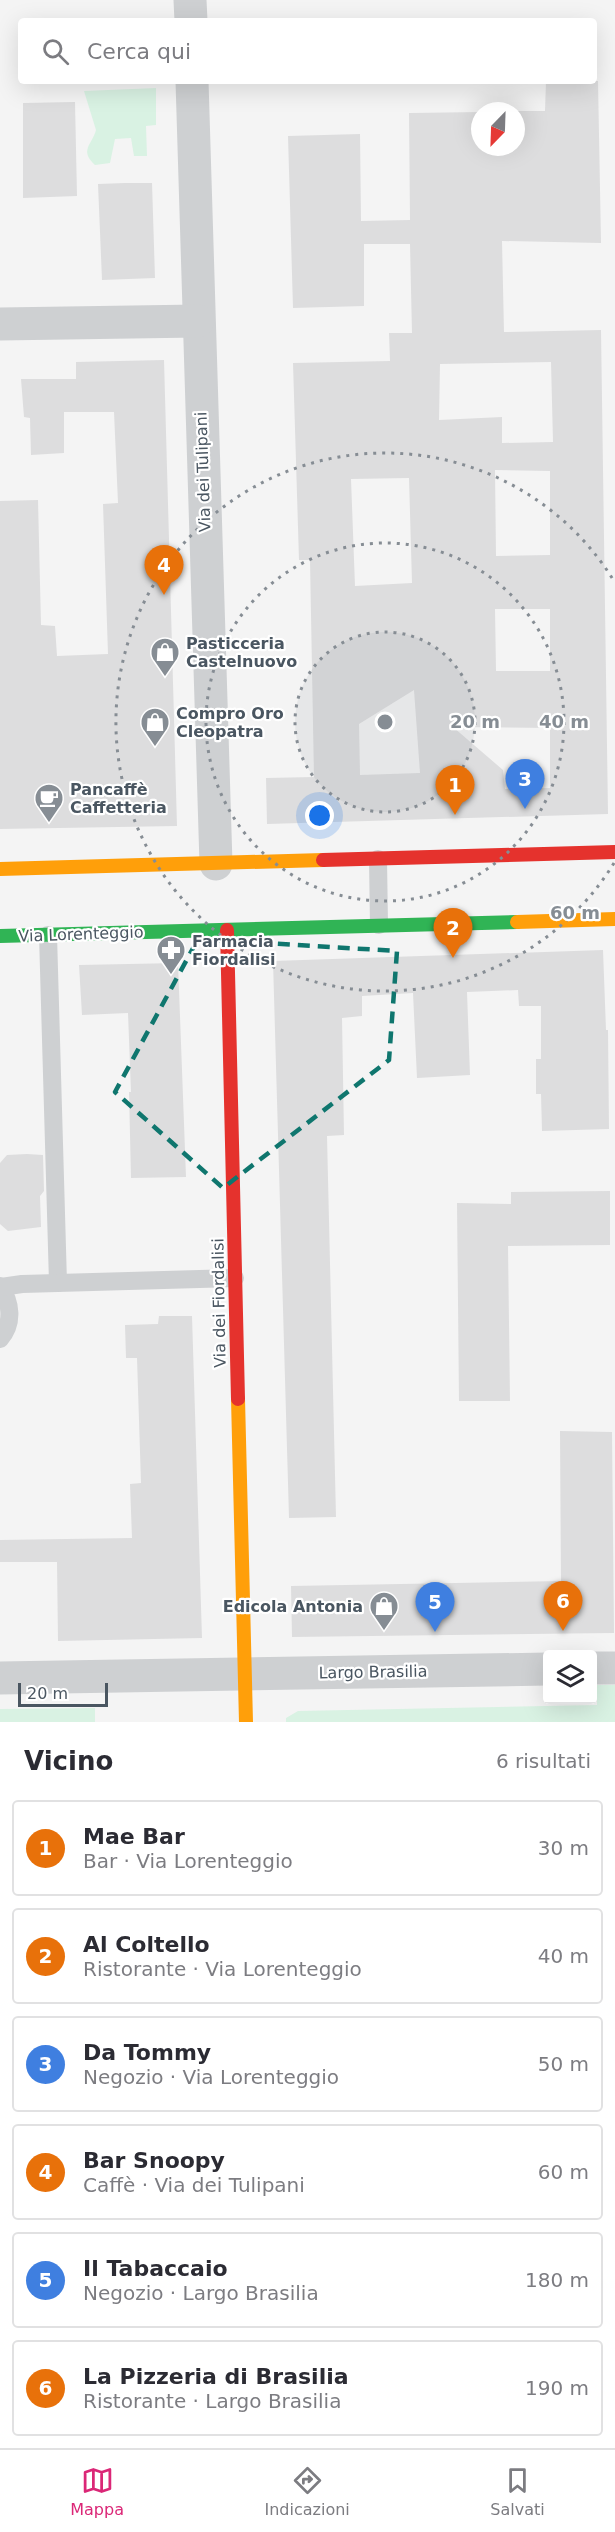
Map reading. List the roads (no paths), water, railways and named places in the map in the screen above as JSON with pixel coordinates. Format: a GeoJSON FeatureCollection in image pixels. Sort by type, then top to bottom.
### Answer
{"type":"FeatureCollection","features":[{"type":"Feature","properties":{"kind":"main road"},"geometry":{"type":"LineString","coordinates":[[0,869],[615,852]]}},
{"type":"Feature","properties":{"kind":"main road","name":"Via Lorenteggio"},"geometry":{"type":"LineString","coordinates":[[0,936],[615,919]]}},
{"type":"Feature","properties":{"kind":"main road","name":"Via dei Fiordalisi"},"geometry":{"type":"LineString","coordinates":[[227,930],[245,1675]]}},
{"type":"Feature","properties":{"kind":"main road"},"geometry":{"type":"LineString","coordinates":[[245,1675],[246,1722]]}},
{"type":"Feature","properties":{"kind":"street"},"geometry":{"type":"LineString","coordinates":[[190,0],[190,18]]}},
{"type":"Feature","properties":{"kind":"street","name":"Via dei Tulipani"},"geometry":{"type":"LineString","coordinates":[[192,84],[216,864]]}},
{"type":"Feature","properties":{"kind":"street"},"geometry":{"type":"LineString","coordinates":[[0,324],[198,321]]}},
{"type":"Feature","properties":{"kind":"street"},"geometry":{"type":"LineString","coordinates":[[597,1668],[615,1668]]}},
{"type":"Feature","properties":{"kind":"street","name":"Largo Brasilia"},"geometry":{"type":"LineString","coordinates":[[0,1678],[543,1669]]}},
{"type":"Feature","properties":{"kind":"lane"},"geometry":{"type":"LineString","coordinates":[[378,859],[379,926]]}},
{"type":"Feature","properties":{"kind":"lane"},"geometry":{"type":"LineString","coordinates":[[48,935],[58,1283]]}},
{"type":"Feature","properties":{"kind":"lane"},"geometry":{"type":"LineString","coordinates":[[0,1339],[8,1323],[10,1311],[8,1298],[1,1286],[235,1278]]}},
{"type":"Feature","properties":{"kind":"place","name":"Bar Snoopy"},"geometry":{"type":"Point","coordinates":[164,595]}},
{"type":"Feature","properties":{"kind":"place","name":"Pasticceria Castelnuovo"},"geometry":{"type":"Point","coordinates":[165,678]}},
{"type":"Feature","properties":{"kind":"place","name":"Compro Oro Cleopatra"},"geometry":{"type":"Point","coordinates":[155,748]}},
{"type":"Feature","properties":{"kind":"place","name":"Da Tommy"},"geometry":{"type":"Point","coordinates":[525,809]}},
{"type":"Feature","properties":{"kind":"place","name":"Mae Bar"},"geometry":{"type":"Point","coordinates":[455,815]}},
{"type":"Feature","properties":{"kind":"place","name":"Pancaffè Caffetteria"},"geometry":{"type":"Point","coordinates":[49,824]}},
{"type":"Feature","properties":{"kind":"place","name":"Al Coltello"},"geometry":{"type":"Point","coordinates":[453,958]}},
{"type":"Feature","properties":{"kind":"place","name":"Farmacia Fiordalisi"},"geometry":{"type":"Point","coordinates":[171,976]}},
{"type":"Feature","properties":{"kind":"place","name":"La Pizzeria di Brasilia"},"geometry":{"type":"Point","coordinates":[563,1631]}},
{"type":"Feature","properties":{"kind":"place","name":"Edicola Antonia"},"geometry":{"type":"Point","coordinates":[384,1632]}},
{"type":"Feature","properties":{"kind":"place","name":"Il Tabaccaio"},"geometry":{"type":"Point","coordinates":[435,1632]}}]}
